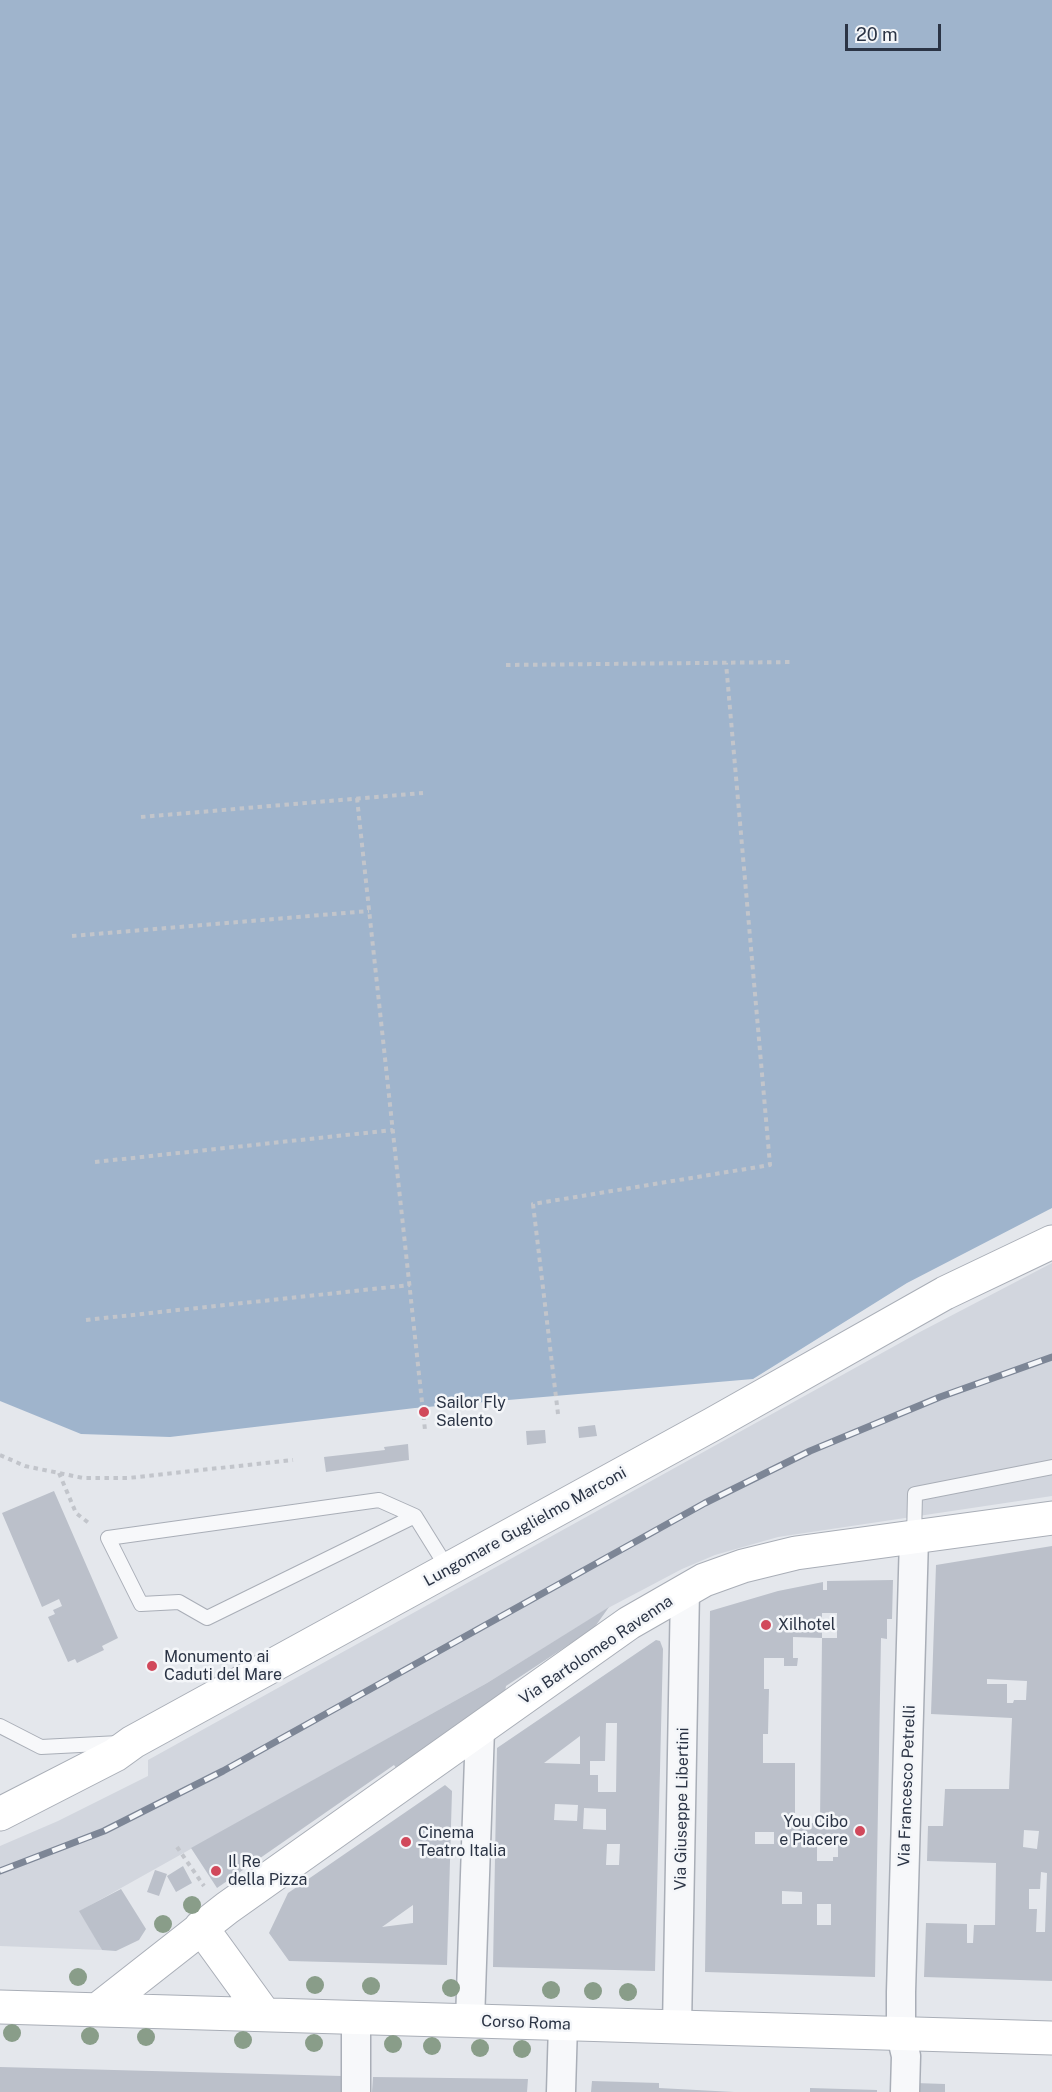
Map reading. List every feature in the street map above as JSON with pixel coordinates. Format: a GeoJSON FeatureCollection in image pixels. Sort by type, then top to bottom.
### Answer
{"type":"FeatureCollection","features":[{"type":"Feature","properties":{"kind":"street","name":"Lungomare Guglielmo Marconi"},"geometry":{"type":"LineString","coordinates":[[0,1814],[115,1755],[133,1742],[945,1293],[1052,1242]]}},
{"type":"Feature","properties":{"kind":"street","name":"Via Bartolomeo Ravenna"},"geometry":{"type":"LineString","coordinates":[[97,2010],[201,1927],[629,1623],[685,1590],[743,1566],[796,1553],[1052,1518]]}},
{"type":"Feature","properties":{"kind":"street","name":"Via Francesco Petrelli"},"geometry":{"type":"LineString","coordinates":[[905,2092],[906,2056],[901,2035],[914,1538]]}},
{"type":"Feature","properties":{"kind":"street","name":"Via Giuseppe Libertini"},"geometry":{"type":"LineString","coordinates":[[677,2027],[685,1590]]}},
{"type":"Feature","properties":{"kind":"street"},"geometry":{"type":"LineString","coordinates":[[470,2021],[480,1730]]}},
{"type":"Feature","properties":{"kind":"street"},"geometry":{"type":"LineString","coordinates":[[201,1927],[264,2014]]}},
{"type":"Feature","properties":{"kind":"street","name":"Corso Roma"},"geometry":{"type":"LineString","coordinates":[[0,2007],[1052,2038]]}},
{"type":"Feature","properties":{"kind":"street"},"geometry":{"type":"LineString","coordinates":[[356,2018],[356,2092]]}},
{"type":"Feature","properties":{"kind":"street"},"geometry":{"type":"LineString","coordinates":[[561,2092],[563,2024]]}},
{"type":"Feature","properties":{"kind":"lane"},"geometry":{"type":"LineString","coordinates":[[914,1538],[915,1494],[1052,1467]]}},
{"type":"Feature","properties":{"kind":"lane"},"geometry":{"type":"LineString","coordinates":[[415,1516],[207,1617],[179,1602],[141,1604],[108,1538],[379,1500],[415,1516],[448,1569]]}},
{"type":"Feature","properties":{"kind":"lane"},"geometry":{"type":"LineString","coordinates":[[0,1726],[41,1747],[133,1742]]}},
{"type":"Feature","properties":{"kind":"path"},"geometry":{"type":"LineString","coordinates":[[506,664],[794,662]]}},
{"type":"Feature","properties":{"kind":"path"},"geometry":{"type":"LineString","coordinates":[[558,1414],[533,1204],[770,1166],[726,663]]}},
{"type":"Feature","properties":{"kind":"path"},"geometry":{"type":"LineString","coordinates":[[141,817],[423,793]]}},
{"type":"Feature","properties":{"kind":"path"},"geometry":{"type":"LineString","coordinates":[[357,798],[425,1430]]}},
{"type":"Feature","properties":{"kind":"path"},"geometry":{"type":"LineString","coordinates":[[72,936],[369,911]]}},
{"type":"Feature","properties":{"kind":"path"},"geometry":{"type":"LineString","coordinates":[[95,1162],[393,1130]]}},
{"type":"Feature","properties":{"kind":"path"},"geometry":{"type":"LineString","coordinates":[[86,1320],[410,1285]]}},
{"type":"Feature","properties":{"kind":"path"},"geometry":{"type":"LineString","coordinates":[[0,1455],[25,1466],[83,1478],[128,1479],[293,1460]]}},
{"type":"Feature","properties":{"kind":"path"},"geometry":{"type":"LineString","coordinates":[[58,1473],[76,1513],[108,1538]]}},
{"type":"Feature","properties":{"kind":"path"},"geometry":{"type":"LineString","coordinates":[[177,1847],[205,1888]]}},
{"type":"Feature","properties":{"kind":"shaded area"},"geometry":{"type":"Polygon","coordinates":[[[1052,1263],[1052,1496],[778,1537],[715,1555],[682,1569],[610,1607],[487,1683],[80,1911],[102,1950],[0,1946],[0,1846],[58,1821],[148,1776],[148,1760],[918,1333],[1052,1263]]]}},
{"type":"Feature","properties":{"kind":"water"},"geometry":{"type":"Polygon","coordinates":[[[0,0],[1052,0],[1052,1208],[907,1283],[753,1379],[415,1408],[170,1437],[81,1434],[0,1401],[0,0]]]}},
{"type":"Feature","properties":{"kind":"building"},"geometry":{"type":"Polygon","coordinates":[[[595,1425],[597,1436],[579,1438],[578,1427],[595,1425]]]}},
{"type":"Feature","properties":{"kind":"building"},"geometry":{"type":"Polygon","coordinates":[[[545,1430],[546,1443],[527,1445],[526,1431],[545,1430]]]}},
{"type":"Feature","properties":{"kind":"building"},"geometry":{"type":"Polygon","coordinates":[[[408,1444],[409,1460],[326,1472],[324,1457],[385,1450],[384,1447],[408,1444]]]}},
{"type":"Feature","properties":{"kind":"building"},"geometry":{"type":"Polygon","coordinates":[[[54,1491],[118,1638],[102,1646],[104,1650],[77,1663],[75,1659],[68,1662],[48,1617],[55,1614],[53,1610],[62,1606],[59,1599],[42,1607],[2,1513],[54,1491]]]}},
{"type":"Feature","properties":{"kind":"building"},"geometry":{"type":"Polygon","coordinates":[[[1052,1546],[1052,1981],[924,1977],[926,1923],[967,1924],[967,1943],[973,1943],[974,1925],[995,1925],[996,1863],[927,1861],[928,1826],[943,1826],[945,1789],[1009,1789],[1012,1718],[931,1714],[936,1565],[1052,1546]],[[987,1679],[987,1684],[1007,1684],[1007,1703],[1013,1703],[1014,1700],[1026,1700],[1027,1681],[987,1679]],[[1024,1830],[1023,1847],[1037,1849],[1039,1831],[1024,1830]],[[1041,1872],[1040,1889],[1029,1889],[1029,1909],[1037,1909],[1036,1932],[1045,1932],[1047,1873],[1041,1872]]]}},
{"type":"Feature","properties":{"kind":"building"},"geometry":{"type":"Polygon","coordinates":[[[893,1580],[892,1619],[887,1619],[887,1639],[881,1638],[875,1977],[705,1972],[710,1611],[778,1591],[823,1582],[823,1590],[827,1590],[827,1581],[893,1580]],[[822,1613],[822,1638],[837,1638],[837,1613],[822,1613]],[[793,1637],[793,1658],[798,1658],[797,1666],[784,1666],[784,1658],[764,1658],[764,1689],[769,1689],[768,1734],[763,1734],[763,1763],[795,1763],[795,1823],[820,1823],[822,1638],[793,1637]],[[755,1832],[755,1844],[774,1844],[774,1832],[755,1832]],[[817,1846],[817,1861],[833,1861],[833,1857],[838,1857],[838,1846],[817,1846]],[[782,1891],[782,1904],[802,1904],[802,1892],[782,1891]],[[817,1904],[817,1925],[831,1925],[831,1904],[817,1904]]]}},
{"type":"Feature","properties":{"kind":"building"},"geometry":{"type":"Polygon","coordinates":[[[609,1607],[594,1628],[506,1686],[505,1692],[397,1769],[394,1765],[217,1888],[191,1848],[487,1683],[609,1607]]]}},
{"type":"Feature","properties":{"kind":"building"},"geometry":{"type":"Polygon","coordinates":[[[656,1640],[660,1641],[663,1649],[655,1971],[493,1967],[497,1748],[656,1640]],[[606,1723],[605,1761],[590,1761],[590,1775],[598,1775],[598,1792],[616,1792],[617,1723],[606,1723]],[[580,1736],[544,1763],[580,1764],[580,1736]],[[555,1804],[554,1820],[577,1821],[578,1805],[555,1804]],[[584,1808],[583,1829],[606,1830],[606,1809],[584,1808]],[[607,1844],[606,1865],[619,1865],[620,1844],[607,1844]]]}},
{"type":"Feature","properties":{"kind":"building","name":"Cinema Teatro Italia"},"geometry":{"type":"Polygon","coordinates":[[[445,1785],[452,1791],[447,1965],[289,1961],[269,1933],[288,1893],[445,1785]],[[413,1905],[382,1927],[413,1923],[413,1905]]]}},
{"type":"Feature","properties":{"kind":"building"},"geometry":{"type":"Polygon","coordinates":[[[183,1866],[192,1883],[176,1892],[167,1876],[183,1866]]]}},
{"type":"Feature","properties":{"kind":"building"},"geometry":{"type":"Polygon","coordinates":[[[155,1870],[167,1874],[159,1896],[147,1892],[155,1870]]]}},
{"type":"Feature","properties":{"kind":"building"},"geometry":{"type":"Polygon","coordinates":[[[121,1889],[146,1929],[139,1940],[116,1951],[102,1950],[79,1911],[121,1889]]]}},
{"type":"Feature","properties":{"kind":"building"},"geometry":{"type":"Polygon","coordinates":[[[0,2067],[342,2076],[341,2092],[0,2092],[0,2067]]]}},
{"type":"Feature","properties":{"kind":"building"},"geometry":{"type":"Polygon","coordinates":[[[373,2077],[528,2079],[527,2092],[372,2092],[373,2077]]]}},
{"type":"Feature","properties":{"kind":"building"},"geometry":{"type":"Polygon","coordinates":[[[592,2081],[659,2083],[659,2088],[734,2092],[591,2092],[592,2081]]]}},
{"type":"Feature","properties":{"kind":"building"},"geometry":{"type":"Polygon","coordinates":[[[915,2083],[945,2084],[945,2092],[915,2092],[915,2083]]]}},
{"type":"Feature","properties":{"kind":"building"},"geometry":{"type":"Polygon","coordinates":[[[810,2088],[877,2090],[877,2092],[810,2092],[810,2088]]]}},
{"type":"Feature","properties":{"kind":"railway"},"geometry":{"type":"LineString","coordinates":[[0,1871],[104,1831],[223,1771],[705,1503],[810,1451],[940,1397],[1052,1357]]}},
{"type":"Feature","properties":{"kind":"place","name":"Sailor Fly Salento"},"geometry":{"type":"Point","coordinates":[424,1412]}},
{"type":"Feature","properties":{"kind":"place","name":"Xilhotel"},"geometry":{"type":"Point","coordinates":[766,1625]}},
{"type":"Feature","properties":{"kind":"place","name":"Monumento ai Caduti del Mare"},"geometry":{"type":"Point","coordinates":[152,1666]}},
{"type":"Feature","properties":{"kind":"place","name":"You Cibo e Piacere"},"geometry":{"type":"Point","coordinates":[860,1831]}},
{"type":"Feature","properties":{"kind":"place","name":"Cinema Teatro Italia"},"geometry":{"type":"Point","coordinates":[406,1842]}},
{"type":"Feature","properties":{"kind":"place","name":"Il Re della Pizza"},"geometry":{"type":"Point","coordinates":[216,1871]}}]}
